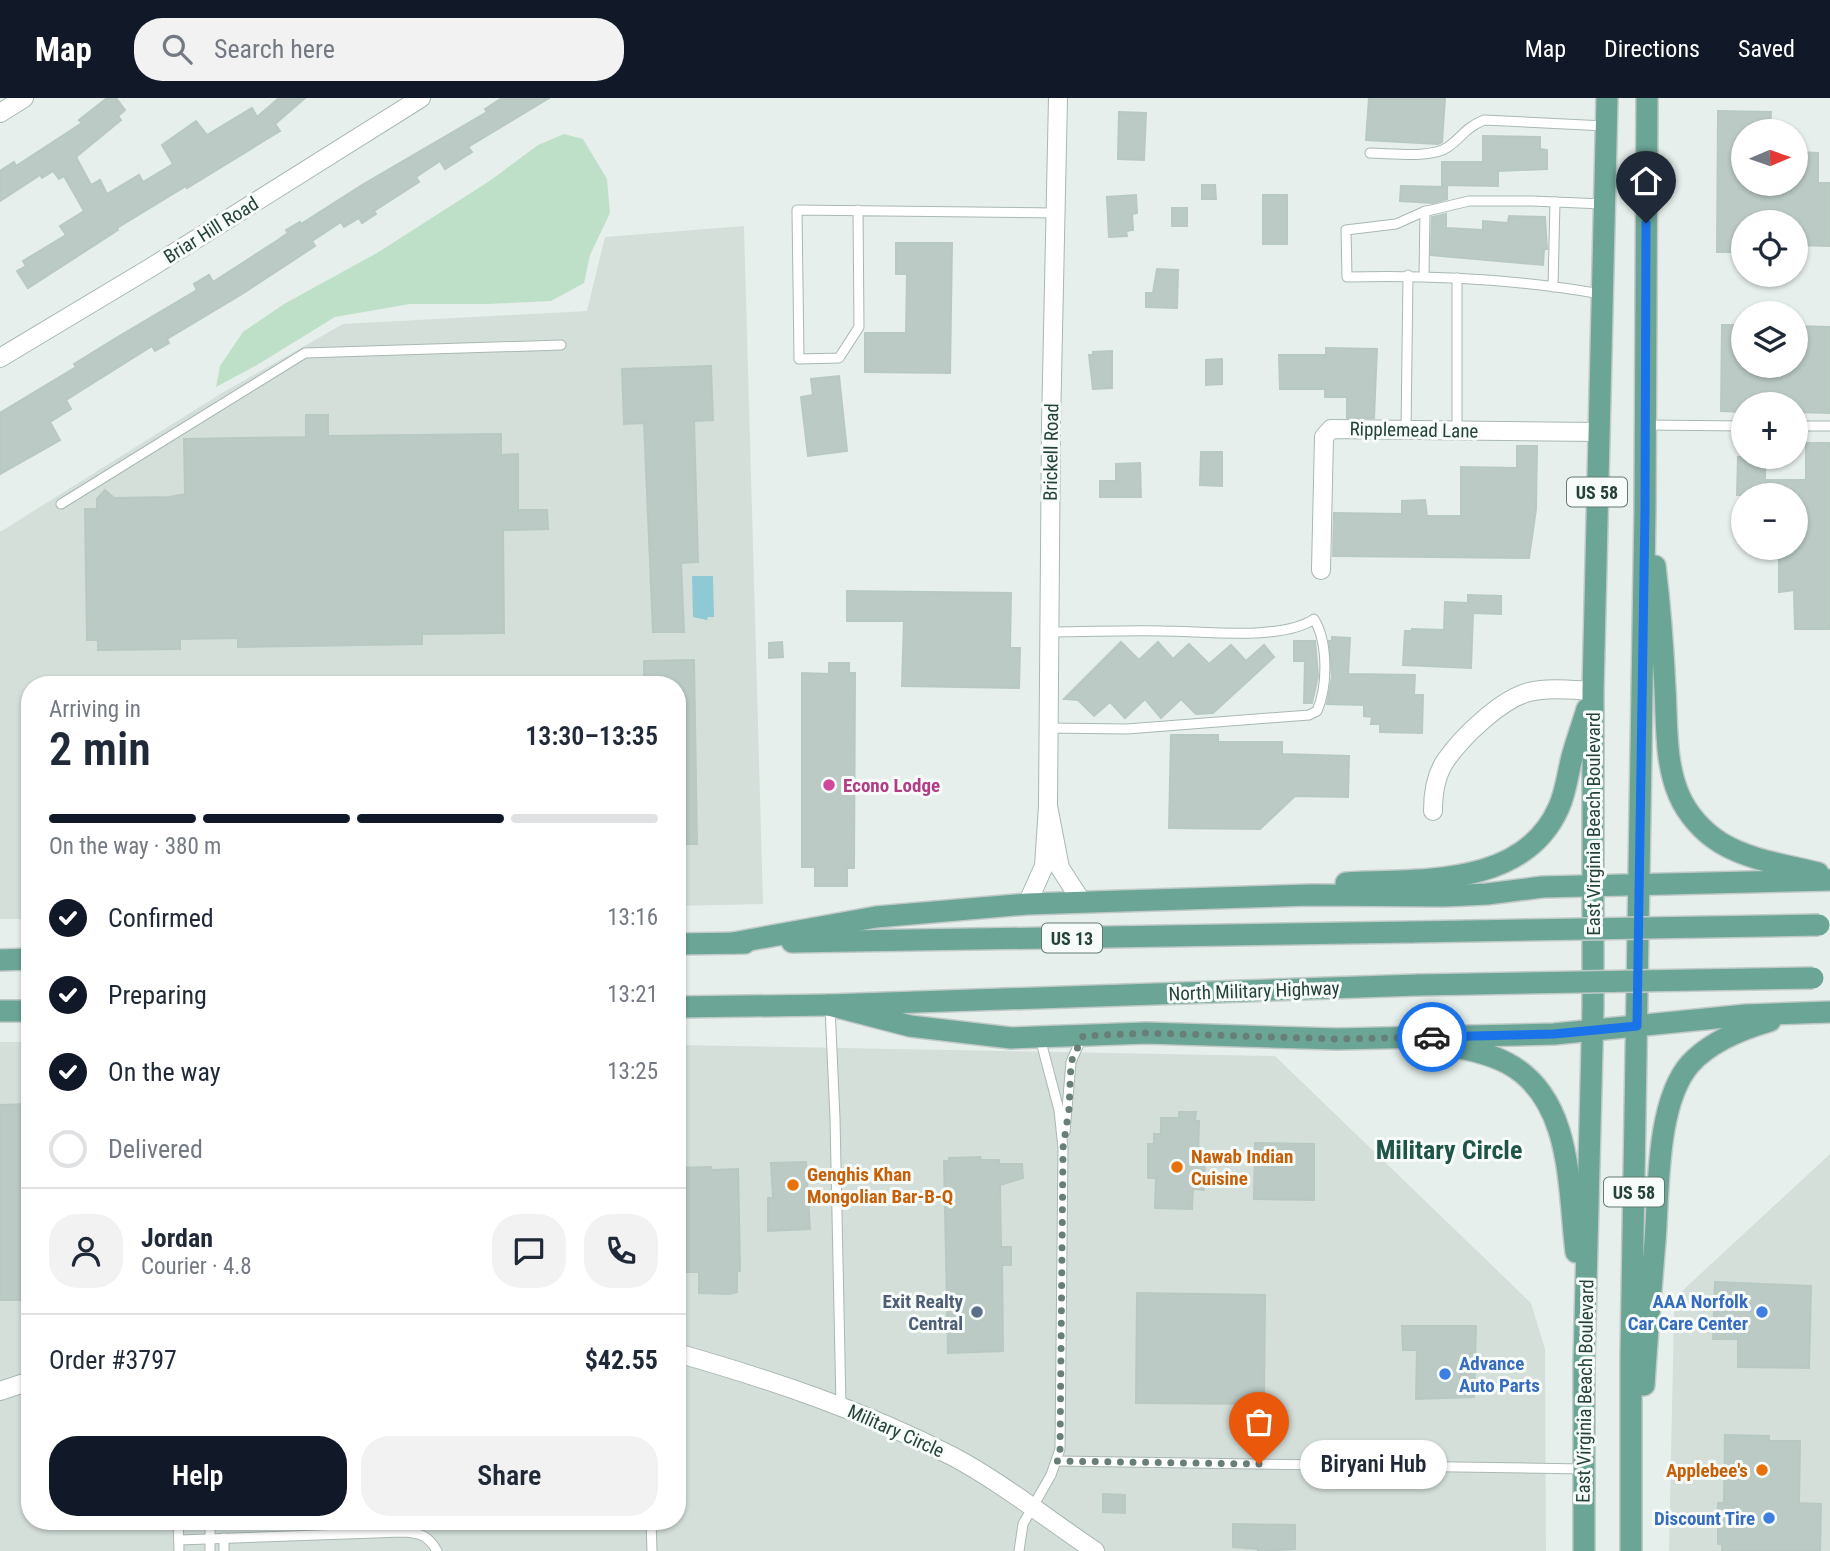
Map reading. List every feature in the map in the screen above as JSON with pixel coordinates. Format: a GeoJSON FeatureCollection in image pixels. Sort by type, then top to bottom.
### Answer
{"type":"FeatureCollection","features":[{"type":"Feature","properties":{"kind":"main road","name":"East Virginia Beach Boulevard"},"geometry":{"type":"LineString","coordinates":[[1584,1551],[1585,1329],[1594,886],[1593,691],[1607,98]]}},
{"type":"Feature","properties":{"kind":"main road","name":"US 58"},"geometry":{"type":"LineString","coordinates":[[1632,1551],[1631,1357],[1645,510],[1647,98]]}},
{"type":"Feature","properties":{"kind":"main road"},"geometry":{"type":"LineString","coordinates":[[1645,510],[1662,619],[1668,748],[1672,777],[1679,797],[1692,818],[1722,844],[1741,853],[1830,878]]}},
{"type":"Feature","properties":{"kind":"main road"},"geometry":{"type":"LineString","coordinates":[[1213,897],[1315,885],[1473,874],[1517,856],[1535,842],[1560,807],[1574,750],[1593,691]]}},
{"type":"Feature","properties":{"kind":"main road"},"geometry":{"type":"LineString","coordinates":[[733,943],[876,917],[1027,904],[1311,894],[1444,896],[1542,887],[1830,878]]}},
{"type":"Feature","properties":{"kind":"main road","name":"US 13"},"geometry":{"type":"LineString","coordinates":[[686,944],[1825,924]]}},
{"type":"Feature","properties":{"kind":"main road"},"geometry":{"type":"LineString","coordinates":[[0,960],[21,959]]}},
{"type":"Feature","properties":{"kind":"main road","name":"North Military Highway"},"geometry":{"type":"LineString","coordinates":[[686,1007],[830,1005],[1418,985],[1821,978]]}},
{"type":"Feature","properties":{"kind":"main road"},"geometry":{"type":"LineString","coordinates":[[830,1005],[910,1026],[1011,1038],[1159,1033],[1337,1039],[1554,1034],[1746,1016],[1821,1012]]}},
{"type":"Feature","properties":{"kind":"main road"},"geometry":{"type":"LineString","coordinates":[[0,1011],[21,1011]]}},
{"type":"Feature","properties":{"kind":"main road"},"geometry":{"type":"LineString","coordinates":[[1632,1463],[1641,1415],[1663,1139],[1673,1093],[1689,1065],[1704,1051],[1723,1040],[1760,1024],[1821,1012]]}},
{"type":"Feature","properties":{"kind":"main road"},"geometry":{"type":"LineString","coordinates":[[1412,1037],[1489,1055],[1518,1071],[1544,1095],[1558,1127],[1566,1164],[1585,1329]]}},
{"type":"Feature","properties":{"kind":"street"},"geometry":{"type":"LineString","coordinates":[[0,113],[24,98]]}},
{"type":"Feature","properties":{"kind":"street","name":"Briar Hill Road"},"geometry":{"type":"LineString","coordinates":[[0,358],[150,268],[421,98]]}},
{"type":"Feature","properties":{"kind":"street","name":"Brickell Road"},"geometry":{"type":"LineString","coordinates":[[1027,904],[1044,866],[1048,806],[1058,98]]}},
{"type":"Feature","properties":{"kind":"street","name":"Ripplemead Lane"},"geometry":{"type":"LineString","coordinates":[[1321,570],[1324,437],[1331,429],[1599,432]]}},
{"type":"Feature","properties":{"kind":"street"},"geometry":{"type":"LineString","coordinates":[[1433,811],[1436,781],[1446,760],[1495,710],[1512,698],[1530,691],[1593,691]]}},
{"type":"Feature","properties":{"kind":"street","name":"Brickell Road"},"geometry":{"type":"LineString","coordinates":[[1048,806],[1060,868],[1082,902]]}},
{"type":"Feature","properties":{"kind":"street","name":"Military Circle"},"geometry":{"type":"LineString","coordinates":[[686,1356],[805,1392],[893,1428],[955,1458],[1095,1551]]}},
{"type":"Feature","properties":{"kind":"street"},"geometry":{"type":"LineString","coordinates":[[0,1391],[21,1384]]}},
{"type":"Feature","properties":{"kind":"lane"},"geometry":{"type":"LineString","coordinates":[[1370,153],[1432,154],[1447,148],[1469,126],[1484,120],[1606,126]]}},
{"type":"Feature","properties":{"kind":"lane"},"geometry":{"type":"LineString","coordinates":[[1603,295],[1553,287],[1457,278],[1408,275],[1347,276],[1346,230],[1396,224],[1425,211],[1469,201],[1605,204]]}},
{"type":"Feature","properties":{"kind":"lane"},"geometry":{"type":"LineString","coordinates":[[1553,287],[1555,202]]}},
{"type":"Feature","properties":{"kind":"lane"},"geometry":{"type":"LineString","coordinates":[[858,210],[859,327],[839,358],[800,359],[797,210],[858,210],[1056,213]]}},
{"type":"Feature","properties":{"kind":"lane"},"geometry":{"type":"LineString","coordinates":[[1424,276],[1425,211]]}},
{"type":"Feature","properties":{"kind":"lane"},"geometry":{"type":"LineString","coordinates":[[1406,430],[1408,275]]}},
{"type":"Feature","properties":{"kind":"lane"},"geometry":{"type":"LineString","coordinates":[[1457,278],[1457,431]]}},
{"type":"Feature","properties":{"kind":"lane"},"geometry":{"type":"LineString","coordinates":[[61,503],[305,354],[561,345]]}},
{"type":"Feature","properties":{"kind":"lane"},"geometry":{"type":"LineString","coordinates":[[1645,425],[1731,426]]}},
{"type":"Feature","properties":{"kind":"lane"},"geometry":{"type":"LineString","coordinates":[[1808,426],[1830,426]]}},
{"type":"Feature","properties":{"kind":"lane"},"geometry":{"type":"LineString","coordinates":[[1048,728],[1127,729],[1309,715],[1317,711],[1321,703],[1325,652],[1322,631],[1314,619],[1304,626],[1262,632],[1050,632]]}},
{"type":"Feature","properties":{"kind":"lane"},"geometry":{"type":"LineString","coordinates":[[830,1005],[841,1406]]}},
{"type":"Feature","properties":{"kind":"lane"},"geometry":{"type":"LineString","coordinates":[[1063,1148],[1069,1109],[1071,1062],[1083,1036]]}},
{"type":"Feature","properties":{"kind":"lane"},"geometry":{"type":"LineString","coordinates":[[1020,1551],[1021,1529],[1057,1461],[1060,1450],[1063,1148],[1059,1110],[1040,1038]]}},
{"type":"Feature","properties":{"kind":"lane"},"geometry":{"type":"LineString","coordinates":[[1057,1461],[1584,1469]]}},
{"type":"Feature","properties":{"kind":"lane"},"geometry":{"type":"LineString","coordinates":[[178,1530],[179,1551]]}},
{"type":"Feature","properties":{"kind":"lane"},"geometry":{"type":"LineString","coordinates":[[210,1530],[210,1551]]}},
{"type":"Feature","properties":{"kind":"lane"},"geometry":{"type":"LineString","coordinates":[[651,1530],[652,1551]]}},
{"type":"Feature","properties":{"kind":"lane"},"geometry":{"type":"LineString","coordinates":[[179,1541],[403,1532],[421,1534],[430,1539],[437,1551]]}},
{"type":"Feature","properties":{"kind":"lane"},"geometry":{"type":"LineString","coordinates":[[224,1538],[224,1551]]}},
{"type":"Feature","properties":{"kind":"shaded area"},"geometry":{"type":"Polygon","coordinates":[[[744,226],[763,904],[686,906],[686,676],[21,676],[21,919],[0,919],[0,532],[222,393],[343,324],[587,311],[605,237],[744,226]]]}},
{"type":"Feature","properties":{"kind":"shaded area","name":"Military Circle"},"geometry":{"type":"Polygon","coordinates":[[[0,1042],[21,1042],[21,1530],[686,1530],[686,1045],[1275,1056],[1531,1303],[1545,1349],[1546,1551],[0,1551],[0,1042]]]}},
{"type":"Feature","properties":{"kind":"shaded area"},"geometry":{"type":"Polygon","coordinates":[[[1830,1154],[1830,1551],[1669,1551],[1674,1313],[1682,1291],[1830,1154]]]}},
{"type":"Feature","properties":{"kind":"green space"},"geometry":{"type":"Polygon","coordinates":[[[564,134],[583,139],[607,179],[610,213],[590,255],[584,283],[551,301],[410,304],[335,317],[216,387],[220,366],[243,332],[284,304],[377,253],[491,180],[538,145],[564,134]]]}},
{"type":"Feature","properties":{"kind":"water"},"geometry":{"type":"Polygon","coordinates":[[[692,576],[713,576],[714,617],[708,617],[707,620],[693,617],[692,576]]]}},
{"type":"Feature","properties":{"kind":"building"},"geometry":{"type":"Polygon","coordinates":[[[107,98],[116,98],[125,110],[118,116],[121,120],[76,157],[91,185],[100,180],[107,194],[139,175],[143,182],[173,164],[162,145],[196,121],[207,135],[252,108],[257,117],[279,98],[305,98],[275,124],[280,131],[117,228],[118,230],[28,288],[17,271],[26,266],[23,261],[66,235],[60,226],[84,211],[64,176],[59,179],[53,171],[42,178],[40,175],[0,201],[0,171],[14,162],[16,166],[82,123],[79,120],[107,98]]]}},
{"type":"Feature","properties":{"kind":"building"},"geometry":{"type":"Polygon","coordinates":[[[502,98],[549,98],[468,147],[472,152],[445,169],[440,161],[416,177],[419,182],[374,211],[376,214],[362,223],[359,218],[344,227],[341,222],[312,241],[315,246],[167,339],[169,343],[155,351],[152,346],[66,400],[71,409],[50,422],[60,440],[0,474],[0,413],[76,367],[74,364],[197,290],[194,284],[209,275],[213,282],[288,233],[286,230],[300,222],[301,224],[487,112],[485,109],[502,98]]]}},
{"type":"Feature","properties":{"kind":"building"},"geometry":{"type":"Polygon","coordinates":[[[1369,98],[1445,98],[1442,142],[1438,144],[1366,140],[1369,98]]]}},
{"type":"Feature","properties":{"kind":"building"},"geometry":{"type":"Polygon","coordinates":[[[1718,111],[1771,112],[1771,119],[1731,119],[1731,196],[1808,196],[1808,153],[1818,153],[1818,183],[1830,183],[1830,246],[1808,245],[1808,210],[1731,210],[1731,252],[1717,252],[1718,111]]]}},
{"type":"Feature","properties":{"kind":"building"},"geometry":{"type":"Polygon","coordinates":[[[1119,112],[1146,113],[1144,160],[1118,159],[1119,112]]]}},
{"type":"Feature","properties":{"kind":"building"},"geometry":{"type":"Polygon","coordinates":[[[1483,136],[1540,137],[1540,149],[1547,150],[1547,169],[1498,171],[1498,186],[1442,185],[1442,162],[1483,162],[1483,136]]]}},
{"type":"Feature","properties":{"kind":"building"},"geometry":{"type":"Polygon","coordinates":[[[1202,185],[1215,185],[1216,199],[1202,199],[1202,185]]]}},
{"type":"Feature","properties":{"kind":"building"},"geometry":{"type":"Polygon","coordinates":[[[1401,186],[1447,187],[1447,199],[1433,203],[1400,201],[1401,186]]]}},
{"type":"Feature","properties":{"kind":"building"},"geometry":{"type":"Polygon","coordinates":[[[1136,195],[1137,213],[1132,214],[1133,230],[1126,231],[1127,236],[1109,237],[1107,197],[1136,195]]]}},
{"type":"Feature","properties":{"kind":"building"},"geometry":{"type":"Polygon","coordinates":[[[1263,195],[1287,195],[1287,244],[1263,244],[1263,195]]]}},
{"type":"Feature","properties":{"kind":"building"},"geometry":{"type":"Polygon","coordinates":[[[1172,208],[1187,208],[1187,226],[1172,226],[1172,208]]]}},
{"type":"Feature","properties":{"kind":"building"},"geometry":{"type":"Polygon","coordinates":[[[1446,214],[1446,228],[1483,230],[1483,221],[1508,223],[1509,216],[1545,217],[1547,249],[1544,249],[1543,265],[1431,255],[1432,217],[1446,214]]]}},
{"type":"Feature","properties":{"kind":"building"},"geometry":{"type":"Polygon","coordinates":[[[896,243],[952,243],[950,373],[865,372],[865,333],[906,333],[907,274],[896,274],[896,243]]]}},
{"type":"Feature","properties":{"kind":"building"},"geometry":{"type":"Polygon","coordinates":[[[1157,269],[1178,270],[1177,308],[1146,307],[1146,293],[1153,293],[1157,269]]]}},
{"type":"Feature","properties":{"kind":"building"},"geometry":{"type":"Polygon","coordinates":[[[1722,325],[1731,325],[1731,378],[1808,378],[1808,326],[1830,327],[1830,413],[1808,412],[1808,392],[1731,392],[1731,411],[1721,411],[1722,325]]]}},
{"type":"Feature","properties":{"kind":"building"},"geometry":{"type":"Polygon","coordinates":[[[1326,348],[1377,349],[1374,418],[1347,418],[1347,397],[1325,397],[1325,389],[1280,389],[1279,355],[1326,355],[1326,348]]]}},
{"type":"Feature","properties":{"kind":"building"},"geometry":{"type":"Polygon","coordinates":[[[1112,351],[1112,388],[1093,389],[1089,355],[1093,355],[1093,352],[1112,351]]]}},
{"type":"Feature","properties":{"kind":"building"},"geometry":{"type":"Polygon","coordinates":[[[1222,359],[1222,384],[1206,385],[1206,360],[1222,359]]]}},
{"type":"Feature","properties":{"kind":"building"},"geometry":{"type":"Polygon","coordinates":[[[711,366],[713,420],[694,421],[698,562],[681,563],[684,632],[653,632],[644,423],[624,424],[622,369],[711,366]]]}},
{"type":"Feature","properties":{"kind":"building"},"geometry":{"type":"Polygon","coordinates":[[[839,376],[847,451],[808,456],[801,397],[813,395],[811,379],[839,376]]]}},
{"type":"Feature","properties":{"kind":"building"},"geometry":{"type":"Polygon","coordinates":[[[306,415],[328,415],[328,436],[501,434],[501,455],[518,454],[518,510],[547,510],[548,529],[503,530],[504,633],[422,634],[422,644],[238,647],[238,638],[180,639],[180,649],[98,650],[98,640],[87,640],[85,509],[97,509],[97,499],[105,490],[114,498],[170,497],[185,494],[184,439],[306,437],[306,415]]]}},
{"type":"Feature","properties":{"kind":"building"},"geometry":{"type":"Polygon","coordinates":[[[1808,443],[1830,443],[1830,629],[1795,629],[1794,590],[1779,592],[1779,560],[1808,560],[1808,483],[1737,483],[1738,469],[1765,469],[1765,480],[1806,480],[1808,443]]]}},
{"type":"Feature","properties":{"kind":"building"},"geometry":{"type":"Polygon","coordinates":[[[1517,446],[1537,446],[1536,509],[1529,558],[1333,556],[1334,513],[1402,514],[1402,501],[1425,500],[1427,516],[1461,516],[1461,467],[1517,468],[1517,446]]]}},
{"type":"Feature","properties":{"kind":"building"},"geometry":{"type":"Polygon","coordinates":[[[1201,452],[1222,452],[1222,486],[1200,485],[1201,452]]]}},
{"type":"Feature","properties":{"kind":"building"},"geometry":{"type":"Polygon","coordinates":[[[1140,463],[1141,497],[1100,497],[1100,481],[1116,481],[1116,464],[1140,463]]]}},
{"type":"Feature","properties":{"kind":"building"},"geometry":{"type":"Polygon","coordinates":[[[847,591],[1011,593],[1010,648],[1020,648],[1019,688],[902,686],[904,621],[847,621],[847,591]]]}},
{"type":"Feature","properties":{"kind":"building"},"geometry":{"type":"Polygon","coordinates":[[[1468,595],[1501,596],[1501,614],[1473,613],[1471,668],[1403,665],[1405,631],[1444,630],[1445,602],[1468,603],[1468,595]]]}},
{"type":"Feature","properties":{"kind":"building"},"geometry":{"type":"Polygon","coordinates":[[[1332,637],[1350,638],[1348,674],[1415,675],[1414,695],[1423,695],[1422,733],[1380,732],[1380,724],[1371,724],[1372,717],[1364,716],[1364,705],[1327,704],[1332,677],[1329,641],[1332,641],[1332,637]]]}},
{"type":"Feature","properties":{"kind":"building"},"geometry":{"type":"Polygon","coordinates":[[[1294,641],[1315,641],[1318,676],[1312,703],[1304,703],[1305,661],[1294,661],[1294,641]]]}},
{"type":"Feature","properties":{"kind":"building"},"geometry":{"type":"Polygon","coordinates":[[[782,642],[783,657],[769,658],[769,643],[782,642]]]}},
{"type":"Feature","properties":{"kind":"building"},"geometry":{"type":"Polygon","coordinates":[[[1121,642],[1139,660],[1158,642],[1173,659],[1189,644],[1209,664],[1231,645],[1246,661],[1264,645],[1274,657],[1213,713],[1196,714],[1181,699],[1161,718],[1145,699],[1125,718],[1110,702],[1094,716],[1078,700],[1064,699],[1121,642]]]}},
{"type":"Feature","properties":{"kind":"building"},"geometry":{"type":"Polygon","coordinates":[[[694,660],[697,844],[686,844],[686,676],[644,676],[644,661],[694,660]]]}},
{"type":"Feature","properties":{"kind":"building","name":"Econo Lodge"},"geometry":{"type":"Polygon","coordinates":[[[829,663],[849,663],[849,673],[855,673],[854,868],[847,868],[847,886],[815,886],[815,867],[802,867],[802,673],[829,674],[829,663]]]}},
{"type":"Feature","properties":{"kind":"building"},"geometry":{"type":"Polygon","coordinates":[[[1171,735],[1218,735],[1218,742],[1282,742],[1282,754],[1349,756],[1348,797],[1295,796],[1260,829],[1169,828],[1171,735]]]}},
{"type":"Feature","properties":{"kind":"building"},"geometry":{"type":"Polygon","coordinates":[[[21,1104],[21,1300],[0,1300],[0,1105],[21,1104]]]}},
{"type":"Feature","properties":{"kind":"building","name":"Nawab Indian Cuisine"},"geometry":{"type":"Polygon","coordinates":[[[1179,1112],[1196,1112],[1195,1121],[1199,1121],[1198,1157],[1205,1157],[1204,1190],[1193,1189],[1192,1209],[1155,1208],[1156,1178],[1148,1178],[1148,1144],[1154,1144],[1154,1134],[1161,1134],[1161,1118],[1179,1118],[1179,1112]]]}},
{"type":"Feature","properties":{"kind":"building"},"geometry":{"type":"Polygon","coordinates":[[[1255,1143],[1314,1144],[1314,1200],[1254,1199],[1255,1143]]]}},
{"type":"Feature","properties":{"kind":"building"},"geometry":{"type":"Polygon","coordinates":[[[980,1157],[981,1160],[999,1160],[999,1164],[1022,1164],[1023,1178],[1000,1185],[1001,1247],[1011,1247],[1011,1265],[1002,1265],[1003,1351],[948,1353],[944,1161],[949,1161],[949,1158],[980,1157]]]}},
{"type":"Feature","properties":{"kind":"building"},"geometry":{"type":"Polygon","coordinates":[[[806,1162],[810,1229],[768,1231],[768,1198],[773,1198],[771,1163],[806,1162]]]}},
{"type":"Feature","properties":{"kind":"building"},"geometry":{"type":"Polygon","coordinates":[[[686,1168],[738,1169],[740,1271],[737,1271],[737,1292],[699,1293],[699,1272],[686,1272],[686,1168]]]}},
{"type":"Feature","properties":{"kind":"building","name":"AAA Norfolk Car Care Center"},"geometry":{"type":"Polygon","coordinates":[[[1715,1282],[1811,1286],[1809,1368],[1738,1367],[1738,1339],[1713,1339],[1715,1282]]]}},
{"type":"Feature","properties":{"kind":"building"},"geometry":{"type":"Polygon","coordinates":[[[1137,1293],[1265,1295],[1264,1404],[1136,1403],[1137,1293]]]}},
{"type":"Feature","properties":{"kind":"building","name":"Advance Auto Parts"},"geometry":{"type":"Polygon","coordinates":[[[1402,1326],[1476,1326],[1474,1397],[1416,1399],[1417,1350],[1403,1350],[1402,1326]]]}},
{"type":"Feature","properties":{"kind":"building"},"geometry":{"type":"Polygon","coordinates":[[[1725,1435],[1769,1436],[1769,1441],[1800,1441],[1799,1503],[1821,1504],[1820,1551],[1722,1551],[1722,1544],[1718,1544],[1718,1503],[1724,1503],[1725,1435]]]}},
{"type":"Feature","properties":{"kind":"building"},"geometry":{"type":"Polygon","coordinates":[[[1103,1494],[1125,1495],[1125,1513],[1103,1512],[1103,1494]]]}},
{"type":"Feature","properties":{"kind":"building"},"geometry":{"type":"Polygon","coordinates":[[[1233,1524],[1295,1525],[1295,1549],[1258,1551],[1233,1547],[1233,1524]]]}},
{"type":"Feature","properties":{"kind":"way so far"},"geometry":{"type":"LineString","coordinates":[[1259,1464],[1057,1461],[1060,1450],[1063,1148],[1069,1109],[1071,1062],[1083,1036],[1172,1033],[1337,1039],[1432,1037]]}},
{"type":"Feature","properties":{"kind":"place","name":"Econo Lodge"},"geometry":{"type":"Point","coordinates":[829,785]}},
{"type":"Feature","properties":{"kind":"place","name":"Nawab Indian Cuisine"},"geometry":{"type":"Point","coordinates":[1177,1167]}},
{"type":"Feature","properties":{"kind":"place","name":"Genghis Khan Mongolian Bar-B-Q"},"geometry":{"type":"Point","coordinates":[793,1185]}},
{"type":"Feature","properties":{"kind":"place","name":"Exit Realty Central"},"geometry":{"type":"Point","coordinates":[977,1312]}},
{"type":"Feature","properties":{"kind":"place","name":"AAA Norfolk Car Care Center"},"geometry":{"type":"Point","coordinates":[1762,1312]}},
{"type":"Feature","properties":{"kind":"place","name":"Advance Auto Parts"},"geometry":{"type":"Point","coordinates":[1445,1374]}},
{"type":"Feature","properties":{"kind":"place","name":"Biryani Hub"},"geometry":{"type":"Point","coordinates":[1259,1464]}},
{"type":"Feature","properties":{"kind":"place","name":"Applebee's"},"geometry":{"type":"Point","coordinates":[1762,1470]}},
{"type":"Feature","properties":{"kind":"place","name":"Discount Tire"},"geometry":{"type":"Point","coordinates":[1769,1518]}},
{"type":"Feature","properties":{"kind":"district","name":"Military Circle"},"geometry":{"type":"Point","coordinates":[1449,1150]}},
{"type":"Feature","properties":{"kind":"route"},"geometry":{"type":"LineString","coordinates":[[1432,1037],[1554,1034],[1637,1026],[1645,510],[1646,223]]}}]}
